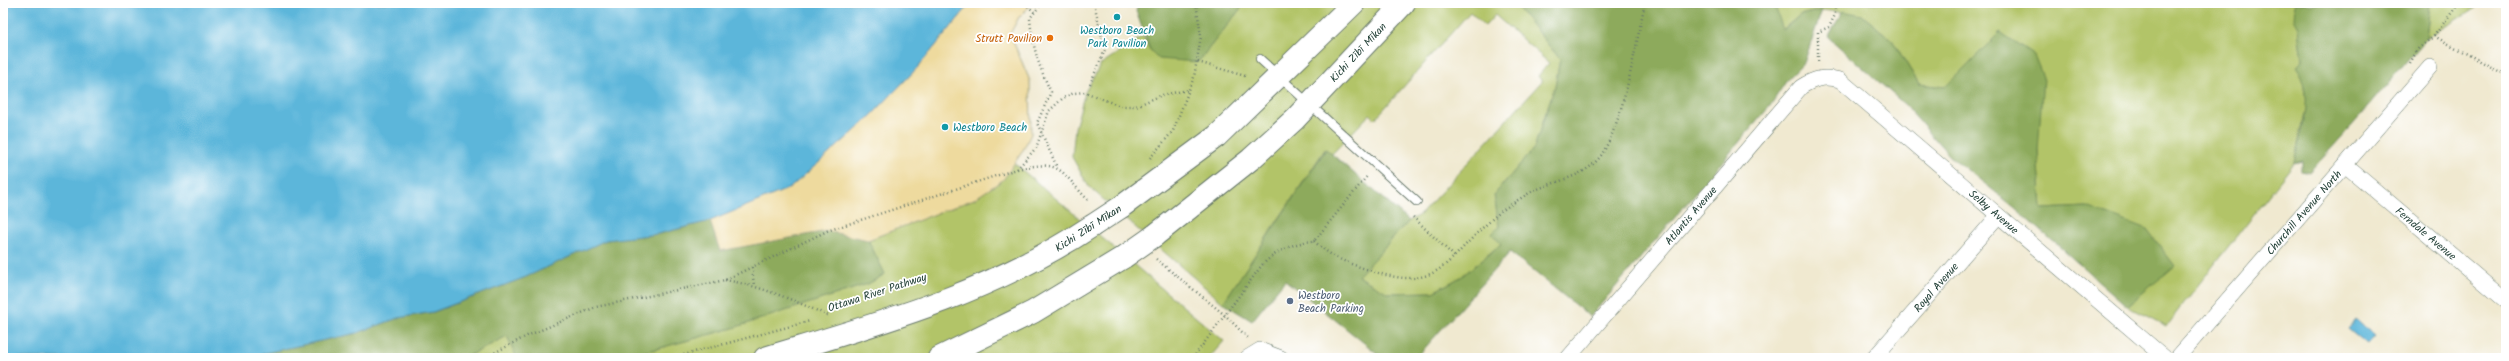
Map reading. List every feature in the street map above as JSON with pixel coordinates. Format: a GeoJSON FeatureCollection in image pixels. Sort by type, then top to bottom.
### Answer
{"type":"FeatureCollection","features":[{"type":"Feature","properties":{"kind":"highway","name":"Kichi Zībī Mīkan"},"geometry":{"type":"LineString","coordinates":[[765,358],[858,330],[963,293],[1029,263],[1092,226],[1121,207],[1204,146],[1279,78],[1354,3]]}},
{"type":"Feature","properties":{"kind":"highway","name":"Kichi Zībī Mīkan"},"geometry":{"type":"LineString","coordinates":[[939,358],[1033,312],[1124,257],[1154,236],[1250,159],[1308,106],[1404,3]]}},
{"type":"Feature","properties":{"kind":"street","name":"Churchill Avenue North"},"geometry":{"type":"LineString","coordinates":[[2177,358],[2426,72]]}},
{"type":"Feature","properties":{"kind":"street","name":"Selby Avenue"},"geometry":{"type":"LineString","coordinates":[[1818,78],[1827,77],[1840,80],[2165,358]]}},
{"type":"Feature","properties":{"kind":"street","name":"Atlantis Avenue"},"geometry":{"type":"LineString","coordinates":[[1568,358],[1801,87],[1818,78]]}},
{"type":"Feature","properties":{"kind":"street","name":"Ferndale Avenue"},"geometry":{"type":"LineString","coordinates":[[2345,165],[2506,301]]}},
{"type":"Feature","properties":{"kind":"street","name":"Royal Avenue"},"geometry":{"type":"LineString","coordinates":[[1874,358],[1998,216]]}},
{"type":"Feature","properties":{"kind":"street"},"geometry":{"type":"LineString","coordinates":[[1247,358],[1260,350],[1281,358]]}},
{"type":"Feature","properties":{"kind":"lane"},"geometry":{"type":"LineString","coordinates":[[1260,59],[1308,106],[1417,202]]}},
{"type":"Feature","properties":{"kind":"path"},"geometry":{"type":"LineString","coordinates":[[1025,3],[1034,12]]}},
{"type":"Feature","properties":{"kind":"path"},"geometry":{"type":"LineString","coordinates":[[1042,3],[1030,18],[1031,35],[1037,62],[1051,92],[1037,123],[1051,149],[1057,167],[1090,202]]}},
{"type":"Feature","properties":{"kind":"path"},"geometry":{"type":"LineString","coordinates":[[1090,84],[1105,50],[1094,3]]}},
{"type":"Feature","properties":{"kind":"path"},"geometry":{"type":"LineString","coordinates":[[1146,164],[1172,131],[1198,62],[1201,36],[1196,3]]}},
{"type":"Feature","properties":{"kind":"path"},"geometry":{"type":"LineString","coordinates":[[1314,241],[1338,260],[1395,279],[1417,278],[1433,273],[1455,257],[1490,221],[1529,193],[1577,174],[1600,156],[1618,120],[1645,3]]}},
{"type":"Feature","properties":{"kind":"path"},"geometry":{"type":"LineString","coordinates":[[1818,78],[1818,32],[1830,26],[1835,15],[1835,3]]}},
{"type":"Feature","properties":{"kind":"path"},"geometry":{"type":"LineString","coordinates":[[2426,72],[2410,66],[2410,61],[2418,49],[2434,36],[2455,11],[2459,3]]}},
{"type":"Feature","properties":{"kind":"path"},"geometry":{"type":"LineString","coordinates":[[2434,36],[2506,74]]}},
{"type":"Feature","properties":{"kind":"path"},"geometry":{"type":"LineString","coordinates":[[1198,62],[1245,76]]}},
{"type":"Feature","properties":{"kind":"path"},"geometry":{"type":"LineString","coordinates":[[1017,169],[1036,148],[1049,111],[1063,98],[1074,93],[1085,92],[1120,106],[1136,106],[1162,96],[1188,90]]}},
{"type":"Feature","properties":{"kind":"path"},"geometry":{"type":"LineString","coordinates":[[484,358],[529,335],[596,307],[725,280],[827,231],[1017,169],[1049,164],[1057,167]]}},
{"type":"Feature","properties":{"kind":"path"},"geometry":{"type":"LineString","coordinates":[[1193,358],[1270,257],[1295,244],[1314,241],[1375,166]]}},
{"type":"Feature","properties":{"kind":"path"},"geometry":{"type":"LineString","coordinates":[[1413,217],[1455,257]]}},
{"type":"Feature","properties":{"kind":"path"},"geometry":{"type":"LineString","coordinates":[[1160,262],[1226,316],[1260,350]]}},
{"type":"Feature","properties":{"kind":"path"},"geometry":{"type":"LineString","coordinates":[[752,267],[754,287]]}},
{"type":"Feature","properties":{"kind":"path"},"geometry":{"type":"LineString","coordinates":[[725,280],[786,297],[829,316]]}},
{"type":"Feature","properties":{"kind":"path","name":"Ottawa River Pathway"},"geometry":{"type":"LineString","coordinates":[[821,318],[835,314]]}},
{"type":"Feature","properties":{"kind":"path"},"geometry":{"type":"LineString","coordinates":[[672,358],[814,320]]}},
{"type":"Feature","properties":{"kind":"green space"},"geometry":{"type":"Polygon","coordinates":[[[1139,3],[1245,3],[1198,62],[1159,59],[1150,50],[1136,11],[1139,3]]]}},
{"type":"Feature","properties":{"kind":"green space"},"geometry":{"type":"Polygon","coordinates":[[[1245,3],[1514,3],[1560,59],[1555,86],[1534,148],[1494,195],[1502,243],[1461,277],[1433,292],[1388,293],[1358,276],[1409,221],[1421,214],[1542,81],[1538,76],[1549,63],[1495,15],[1485,26],[1470,12],[1375,119],[1370,114],[1332,154],[1325,149],[1223,303],[1089,187],[1072,157],[1075,128],[1085,92],[1101,64],[1143,36],[1150,50],[1198,62],[1245,3]]]}},
{"type":"Feature","properties":{"kind":"green space"},"geometry":{"type":"Polygon","coordinates":[[[1514,3],[1777,3],[1775,6],[1783,30],[1800,15],[1822,10],[1804,63],[1787,80],[1770,106],[1590,317],[1510,252],[1416,358],[1383,358],[1285,280],[1252,321],[1223,303],[1326,149],[1409,221],[1358,276],[1388,293],[1433,292],[1461,277],[1501,244],[1492,234],[1499,226],[1494,195],[1534,148],[1555,86],[1560,59],[1514,3]]]}},
{"type":"Feature","properties":{"kind":"green space"},"geometry":{"type":"Polygon","coordinates":[[[1777,3],[2295,3],[2307,103],[2294,163],[2166,326],[2127,306],[2144,291],[2087,207],[2042,209],[2038,151],[2000,33],[1945,87],[1919,84],[1892,40],[1862,15],[1822,10],[1800,15],[1782,30],[1775,6],[1777,3]]]}},
{"type":"Feature","properties":{"kind":"green space"},"geometry":{"type":"Polygon","coordinates":[[[2295,3],[2430,3],[2426,38],[2357,120],[2310,172],[2302,170],[2302,161],[2294,163],[2303,126],[2306,101],[2302,77],[2296,66],[2302,61],[2298,28],[2294,21],[2295,3]]]}},
{"type":"Feature","properties":{"kind":"green space"},"geometry":{"type":"Polygon","coordinates":[[[2430,3],[2484,3],[2426,38],[2430,3]]]}},
{"type":"Feature","properties":{"kind":"green space"},"geometry":{"type":"Polygon","coordinates":[[[1843,11],[1862,15],[1892,40],[1919,84],[1945,87],[2000,32],[2034,55],[2043,77],[2038,151],[2042,209],[2087,207],[2147,229],[2175,266],[2127,306],[2014,207],[1950,156],[1904,104],[1828,37],[1843,11]]]}},
{"type":"Feature","properties":{"kind":"green space"},"geometry":{"type":"Polygon","coordinates":[[[1014,163],[1224,341],[1209,358],[623,358],[733,328],[868,284],[885,274],[868,240],[974,199],[1003,180],[1014,163]]]}},
{"type":"Feature","properties":{"kind":"green space"},"geometry":{"type":"Polygon","coordinates":[[[710,221],[720,251],[827,231],[868,240],[885,274],[868,284],[733,328],[623,358],[517,358],[507,336],[465,358],[242,358],[357,333],[398,318],[434,312],[526,277],[606,240],[658,234],[710,221]]]}},
{"type":"Feature","properties":{"kind":"green space"},"geometry":{"type":"Polygon","coordinates":[[[507,336],[517,358],[465,358],[507,336]]]}},
{"type":"Feature","properties":{"kind":"sand","name":"Westboro Beach"},"geometry":{"type":"Polygon","coordinates":[[[971,3],[1033,3],[1019,17],[1010,34],[1030,81],[1031,134],[1022,152],[1003,180],[974,199],[868,240],[827,231],[720,251],[710,221],[790,188],[866,121],[918,67],[971,3]]]}},
{"type":"Feature","properties":{"kind":"water"},"geometry":{"type":"Polygon","coordinates":[[[3,3],[971,3],[918,67],[866,121],[790,188],[710,221],[658,234],[606,240],[526,277],[433,312],[398,318],[357,333],[242,358],[3,358],[3,3]]]}},
{"type":"Feature","properties":{"kind":"water"},"geometry":{"type":"Polygon","coordinates":[[[2356,320],[2375,336],[2367,345],[2348,329],[2356,320]]]}},
{"type":"Feature","properties":{"kind":"place","name":"Westboro Beach Park Pavilion"},"geometry":{"type":"Point","coordinates":[1117,17]}},
{"type":"Feature","properties":{"kind":"place","name":"Strutt Pavilion"},"geometry":{"type":"Point","coordinates":[1050,38]}},
{"type":"Feature","properties":{"kind":"place","name":"Westboro Beach"},"geometry":{"type":"Point","coordinates":[945,127]}},
{"type":"Feature","properties":{"kind":"place","name":"Westboro Beach Parking"},"geometry":{"type":"Point","coordinates":[1290,301]}}]}
